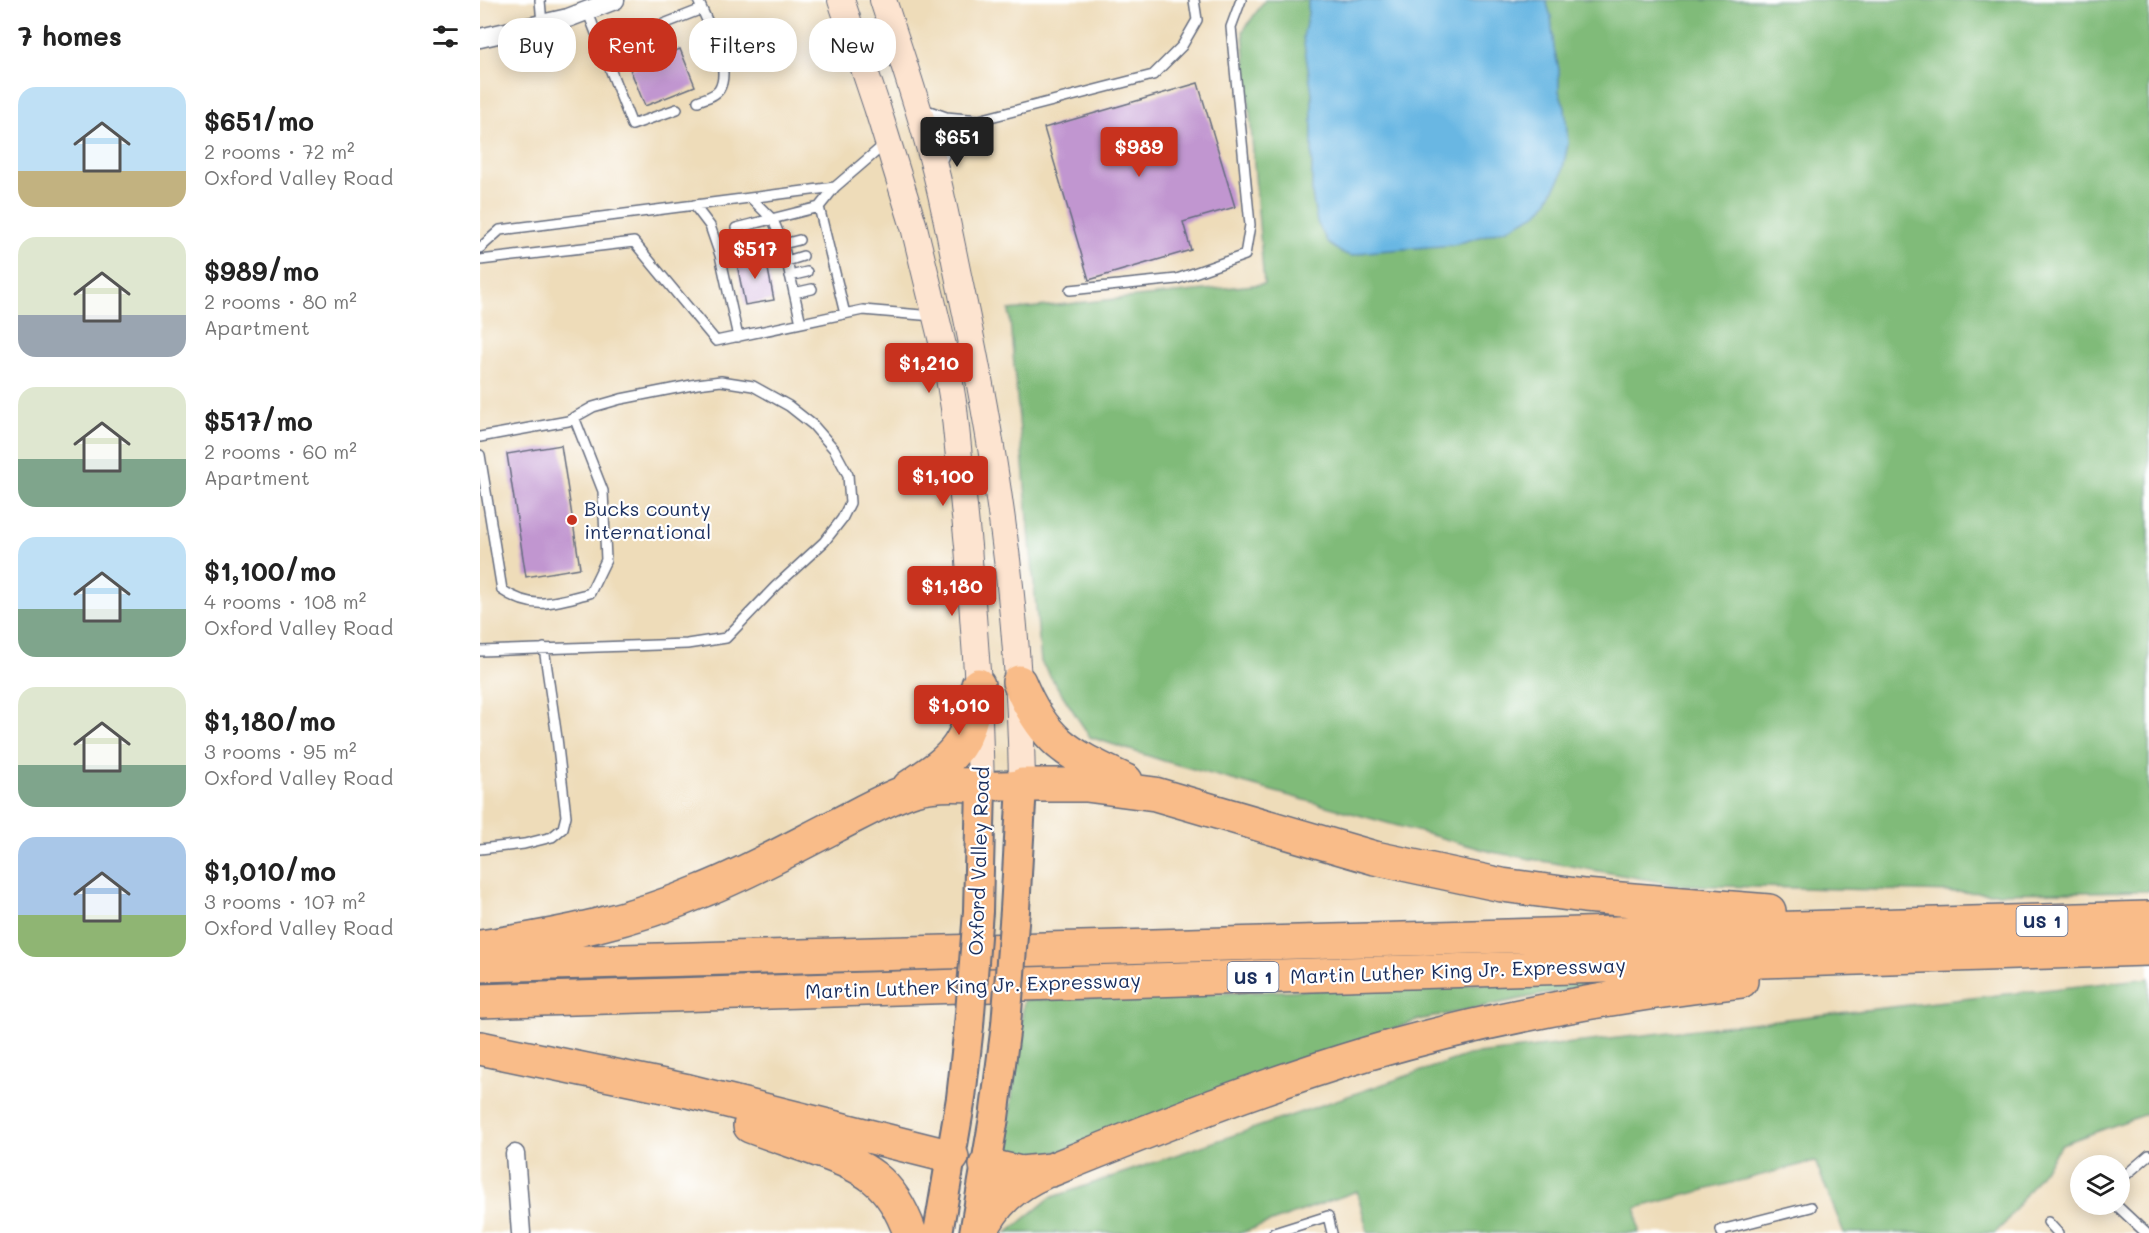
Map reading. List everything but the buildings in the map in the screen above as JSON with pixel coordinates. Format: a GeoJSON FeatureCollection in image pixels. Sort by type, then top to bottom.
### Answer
{"type":"FeatureCollection","features":[{"type":"Feature","properties":{"kind":"highway"},"geometry":{"type":"LineString","coordinates":[[1019,682],[1034,715],[1066,750],[1155,794]]}},
{"type":"Feature","properties":{"kind":"highway"},"geometry":{"type":"LineString","coordinates":[[480,947],[593,928],[673,903],[738,876],[898,795],[948,761],[956,750],[970,723],[978,685]]}},
{"type":"Feature","properties":{"kind":"highway"},"geometry":{"type":"LineString","coordinates":[[1022,785],[1097,786],[1155,794],[1375,858],[1502,885],[1595,897],[1935,924]]}},
{"type":"Feature","properties":{"kind":"highway"},"geometry":{"type":"LineString","coordinates":[[898,795],[932,786],[981,786]]}},
{"type":"Feature","properties":{"kind":"highway","name":"Martin Luther King Jr. Expressway"},"geometry":{"type":"LineString","coordinates":[[480,965],[2149,918]]}},
{"type":"Feature","properties":{"kind":"highway","name":"Martin Luther King Jr. Expressway"},"geometry":{"type":"LineString","coordinates":[[480,1001],[2149,949]]}},
{"type":"Feature","properties":{"kind":"highway"},"geometry":{"type":"LineString","coordinates":[[980,1233],[1005,1195],[1018,1185],[1267,1086],[1366,1054],[1479,1024],[1588,1002],[1694,986],[2027,952]]}},
{"type":"Feature","properties":{"kind":"highway"},"geometry":{"type":"LineString","coordinates":[[480,1048],[688,1091],[952,1157]]}},
{"type":"Feature","properties":{"kind":"highway"},"geometry":{"type":"LineString","coordinates":[[612,1077],[856,1165],[878,1180],[888,1191],[898,1204],[910,1233]]}},
{"type":"Feature","properties":{"kind":"highway"},"geometry":{"type":"LineString","coordinates":[[986,1165],[1021,1173],[1051,1170]]}},
{"type":"Feature","properties":{"kind":"main road","name":"Oxford Valley Road"},"geometry":{"type":"LineString","coordinates":[[841,0],[914,227],[945,354],[961,465],[978,685],[981,786],[978,911],[969,1026],[952,1157],[938,1233]]}},
{"type":"Feature","properties":{"kind":"main road","name":"Oxford Valley Road"},"geometry":{"type":"LineString","coordinates":[[883,0],[936,170],[974,351],[995,461],[1010,570],[1019,682],[1022,785],[1006,1025],[974,1233]]}},
{"type":"Feature","properties":{"kind":"main road"},"geometry":{"type":"LineString","coordinates":[[981,786],[1022,785]]}},
{"type":"Feature","properties":{"kind":"main road"},"geometry":{"type":"LineString","coordinates":[[952,1157],[986,1165]]}},
{"type":"Feature","properties":{"kind":"street"},"geometry":{"type":"LineString","coordinates":[[568,18],[615,0]]}},
{"type":"Feature","properties":{"kind":"street"},"geometry":{"type":"LineString","coordinates":[[480,38],[498,34]]}},
{"type":"Feature","properties":{"kind":"street"},"geometry":{"type":"LineString","coordinates":[[515,1154],[521,1233]]}},
{"type":"Feature","properties":{"kind":"lane"},"geometry":{"type":"LineString","coordinates":[[540,0],[542,18]]}},
{"type":"Feature","properties":{"kind":"lane"},"geometry":{"type":"LineString","coordinates":[[918,107],[946,117],[979,120],[1153,75],[1182,46],[1197,20],[1194,0]]}},
{"type":"Feature","properties":{"kind":"lane"},"geometry":{"type":"LineString","coordinates":[[1070,290],[1177,279],[1245,255],[1250,225],[1231,27],[1241,0]]}},
{"type":"Feature","properties":{"kind":"lane"},"geometry":{"type":"LineString","coordinates":[[670,18],[700,5],[723,62],[719,89],[714,94],[698,101]]}},
{"type":"Feature","properties":{"kind":"lane"},"geometry":{"type":"LineString","coordinates":[[587,10],[590,18]]}},
{"type":"Feature","properties":{"kind":"lane"},"geometry":{"type":"LineString","coordinates":[[611,72],[632,125],[677,109]]}},
{"type":"Feature","properties":{"kind":"lane"},"geometry":{"type":"LineString","coordinates":[[936,170],[951,143],[979,120]]}},
{"type":"Feature","properties":{"kind":"lane"},"geometry":{"type":"LineString","coordinates":[[736,228],[819,207],[835,187],[888,141]]}},
{"type":"Feature","properties":{"kind":"lane"},"geometry":{"type":"LineString","coordinates":[[480,248],[500,231],[835,187]]}},
{"type":"Feature","properties":{"kind":"lane"},"geometry":{"type":"LineString","coordinates":[[751,198],[773,220],[783,244],[801,323]]}},
{"type":"Feature","properties":{"kind":"lane"},"geometry":{"type":"LineString","coordinates":[[694,205],[710,226],[720,255],[738,337]]}},
{"type":"Feature","properties":{"kind":"lane"},"geometry":{"type":"LineString","coordinates":[[819,207],[845,314]]}},
{"type":"Feature","properties":{"kind":"lane"},"geometry":{"type":"LineString","coordinates":[[815,236],[825,233]]}},
{"type":"Feature","properties":{"kind":"lane"},"geometry":{"type":"LineString","coordinates":[[783,244],[799,240]]}},
{"type":"Feature","properties":{"kind":"lane"},"geometry":{"type":"LineString","coordinates":[[480,260],[634,242],[716,341],[863,310],[936,316]]}},
{"type":"Feature","properties":{"kind":"lane"},"geometry":{"type":"LineString","coordinates":[[818,252],[829,249]]}},
{"type":"Feature","properties":{"kind":"lane"},"geometry":{"type":"LineString","coordinates":[[787,261],[803,256]]}},
{"type":"Feature","properties":{"kind":"lane"},"geometry":{"type":"LineString","coordinates":[[822,268],[833,265]]}},
{"type":"Feature","properties":{"kind":"lane"},"geometry":{"type":"LineString","coordinates":[[790,276],[807,272]]}},
{"type":"Feature","properties":{"kind":"lane"},"geometry":{"type":"LineString","coordinates":[[827,285],[837,282]]}},
{"type":"Feature","properties":{"kind":"lane"},"geometry":{"type":"LineString","coordinates":[[794,293],[812,289]]}},
{"type":"Feature","properties":{"kind":"lane"},"geometry":{"type":"LineString","coordinates":[[480,437],[568,421],[593,406],[697,384],[721,381],[753,386],[789,406],[813,425],[834,449],[848,475],[850,503],[842,519],[824,542],[775,587],[726,638],[687,644],[480,651]]}},
{"type":"Feature","properties":{"kind":"lane"},"geometry":{"type":"LineString","coordinates":[[480,455],[502,590],[515,599],[540,605],[590,593],[606,560],[603,491],[574,417]]}},
{"type":"Feature","properties":{"kind":"lane"},"geometry":{"type":"LineString","coordinates":[[480,849],[524,844],[552,837],[563,828],[566,816],[544,648]]}},
{"type":"Feature","properties":{"kind":"lane"},"geometry":{"type":"LineString","coordinates":[[2130,1171],[2149,1155]]}},
{"type":"Feature","properties":{"kind":"lane"},"geometry":{"type":"LineString","coordinates":[[1711,1233],[1811,1207]]}},
{"type":"Feature","properties":{"kind":"lane"},"geometry":{"type":"LineString","coordinates":[[1274,1233],[1328,1215],[1332,1233]]}},
{"type":"Feature","properties":{"kind":"lane"},"geometry":{"type":"LineString","coordinates":[[2127,1215],[2146,1233]]}},
{"type":"Feature","properties":{"kind":"lane"},"geometry":{"type":"LineString","coordinates":[[2048,1222],[2058,1233]]}},
{"type":"Feature","properties":{"kind":"green space"},"geometry":{"type":"Polygon","coordinates":[[[1265,0],[2149,0],[2149,891],[1993,893],[1678,885],[1492,852],[1164,761],[1090,737],[1041,662],[1009,310],[1264,284],[1243,31],[1265,0]]]}},
{"type":"Feature","properties":{"kind":"green space"},"geometry":{"type":"Polygon","coordinates":[[[2149,978],[2149,1113],[2062,1144],[2006,1222],[1995,1233],[1844,1233],[1815,1161],[1636,1208],[1639,1233],[1368,1233],[1357,1191],[1241,1233],[1007,1233],[1050,1198],[1468,1055],[2149,978]]]}},
{"type":"Feature","properties":{"kind":"green space"},"geometry":{"type":"Polygon","coordinates":[[[1618,979],[1418,1020],[1065,1150],[1022,1159],[1006,1143],[1024,1000],[1618,979]]]}},
{"type":"Feature","properties":{"kind":"water"},"geometry":{"type":"Polygon","coordinates":[[[1308,0],[1546,0],[1559,69],[1559,91],[1565,108],[1568,144],[1561,177],[1538,213],[1507,229],[1453,245],[1366,252],[1352,256],[1342,253],[1328,243],[1317,222],[1312,194],[1312,93],[1303,37],[1308,14],[1308,0]]]}},
{"type":"Feature","properties":{"kind":"place","name":"Bucks county international"},"geometry":{"type":"Point","coordinates":[572,520]}}]}
